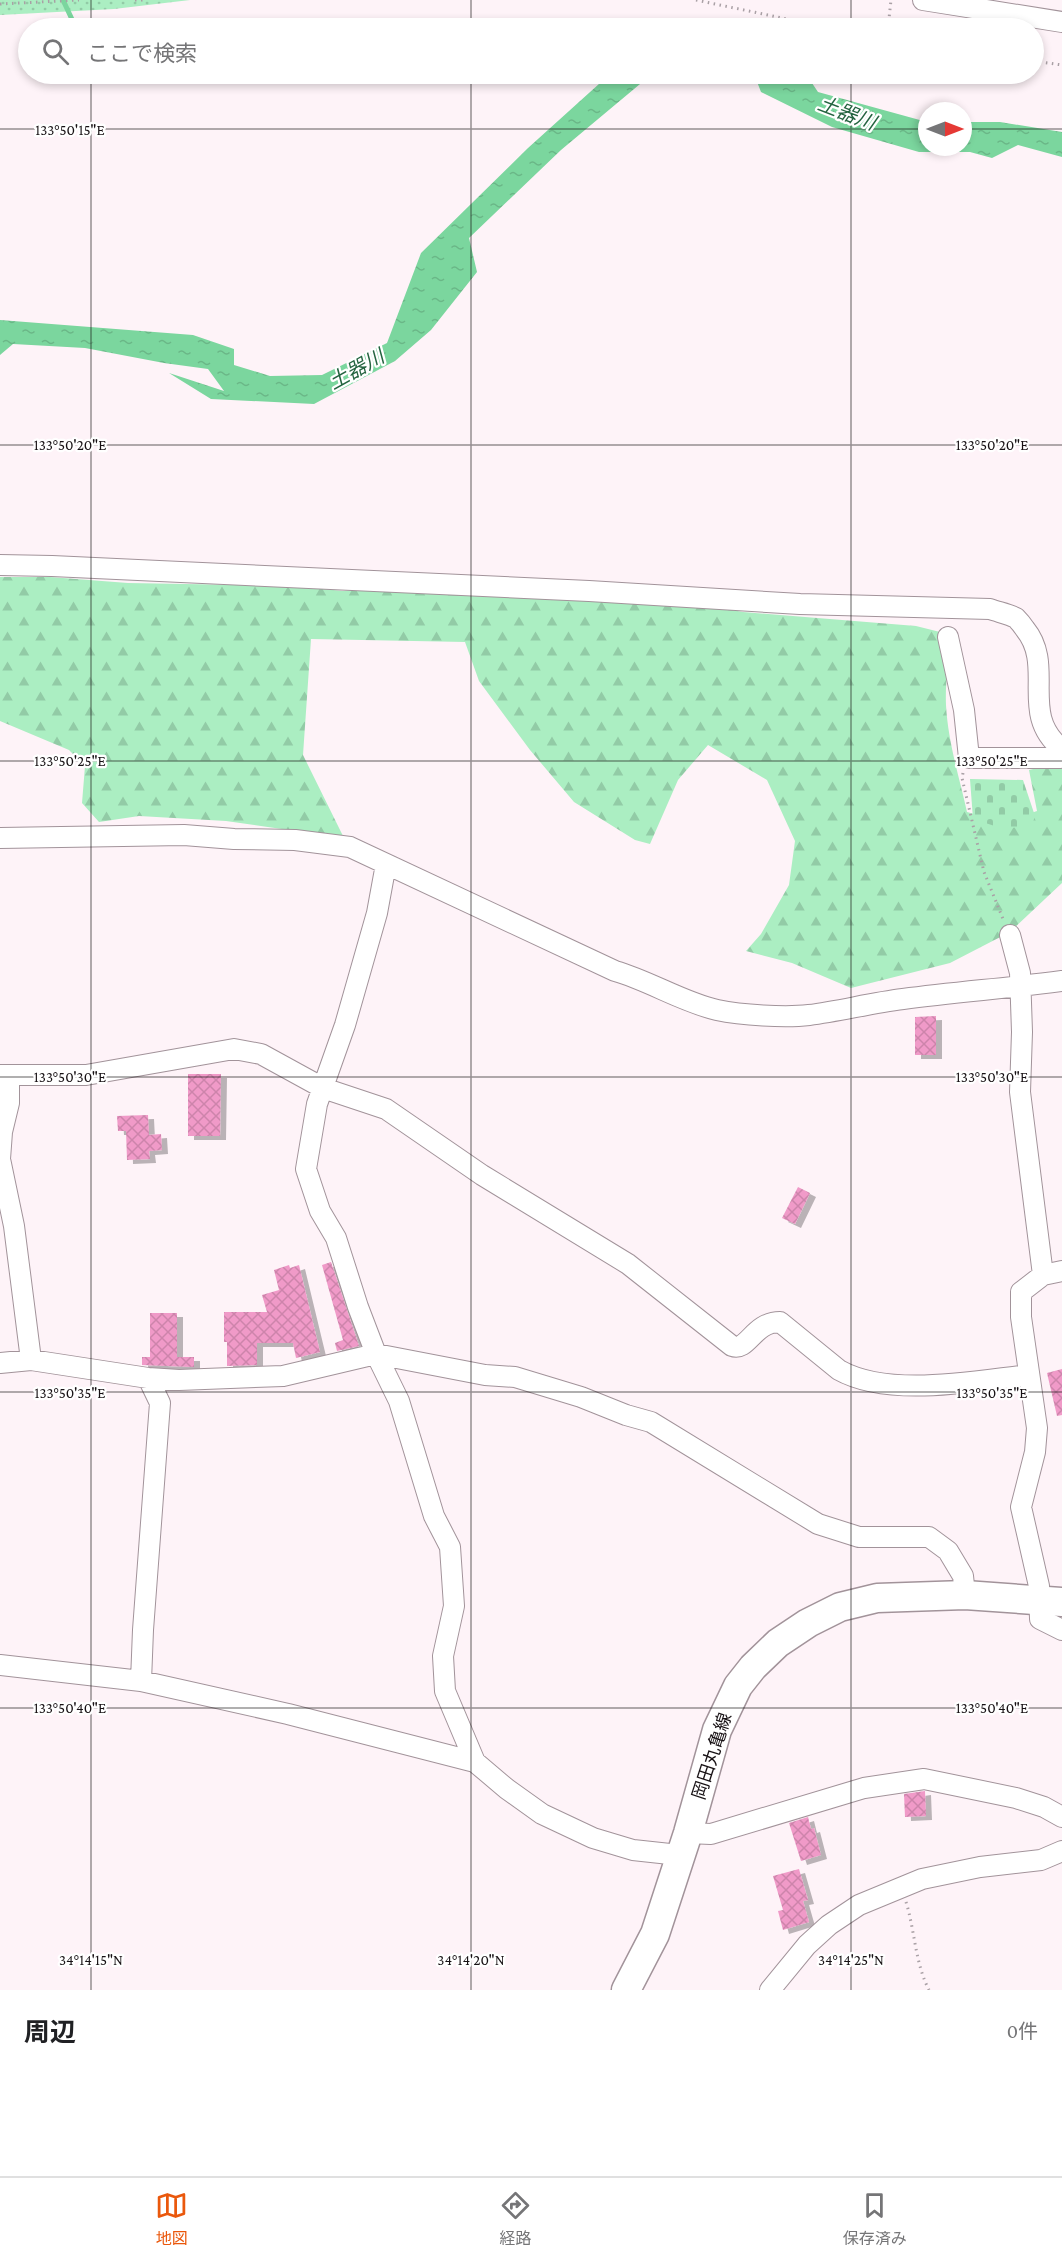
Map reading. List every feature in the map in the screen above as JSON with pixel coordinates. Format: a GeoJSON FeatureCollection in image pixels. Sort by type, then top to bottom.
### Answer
{"type":"FeatureCollection","features":[{"type":"Feature","properties":{"kind":"main road","name":"岡田丸亀線"},"geometry":{"type":"LineString","coordinates":[[626,1990],[655,1934],[721,1721],[738,1686],[753,1667],[778,1643],[808,1623],[840,1607],[877,1598],[965,1595],[1051,1601]]}},
{"type":"Feature","properties":{"kind":"street"},"geometry":{"type":"LineString","coordinates":[[923,0],[1037,18]]}},
{"type":"Feature","properties":{"kind":"street"},"geometry":{"type":"LineString","coordinates":[[1044,19],[1062,22]]}},
{"type":"Feature","properties":{"kind":"street"},"geometry":{"type":"LineString","coordinates":[[0,565],[577,590],[800,604],[990,609],[1017,619],[1030,635],[1038,657],[1038,710],[1042,725],[1054,743],[1062,749]]}},
{"type":"Feature","properties":{"kind":"street"},"geometry":{"type":"LineString","coordinates":[[948,637],[964,710],[969,758],[1062,756]]}},
{"type":"Feature","properties":{"kind":"street"},"geometry":{"type":"LineString","coordinates":[[0,838],[184,836],[295,840],[350,847],[615,971],[638,977],[717,1010],[806,1016],[970,990],[1062,981]]}},
{"type":"Feature","properties":{"kind":"street"},"geometry":{"type":"LineString","coordinates":[[386,864],[377,913],[345,1025],[317,1104],[306,1168],[320,1211],[336,1238],[376,1354],[399,1401],[434,1516],[450,1547],[454,1606],[443,1656],[445,1691],[474,1762]]}},
{"type":"Feature","properties":{"kind":"street"},"geometry":{"type":"LineString","coordinates":[[1010,935],[1020,973],[1022,1032],[1020,1092],[1052,1273],[1021,1292],[1022,1317],[1029,1375],[1035,1398],[1037,1428],[1035,1452],[1022,1507],[1039,1586],[1051,1601],[1040,1619],[1062,1630]]}},
{"type":"Feature","properties":{"kind":"street"},"geometry":{"type":"LineString","coordinates":[[31,1360],[14,1226],[0,1160],[2,1131],[9,1103],[4,1075],[86,1075],[234,1049],[261,1054],[323,1088],[386,1109],[482,1175],[628,1264],[732,1346],[737,1348],[743,1346],[755,1332],[769,1323],[780,1323],[839,1370],[850,1376],[872,1381],[917,1386],[1029,1375]]}},
{"type":"Feature","properties":{"kind":"street"},"geometry":{"type":"LineString","coordinates":[[0,1363],[31,1360],[179,1380],[283,1376],[376,1354],[486,1375],[515,1377],[651,1422],[818,1524],[859,1537],[929,1537],[948,1551],[963,1576],[965,1595]]}},
{"type":"Feature","properties":{"kind":"street"},"geometry":{"type":"LineString","coordinates":[[141,1681],[160,1403],[148,1377]]}},
{"type":"Feature","properties":{"kind":"street"},"geometry":{"type":"LineString","coordinates":[[0,1665],[141,1681],[288,1714],[474,1762],[542,1814],[593,1838],[633,1850],[683,1844],[864,1788],[924,1779],[1016,1798],[1044,1807],[1062,1816]]}},
{"type":"Feature","properties":{"kind":"street"},"geometry":{"type":"LineString","coordinates":[[770,1990],[807,1945],[829,1925],[860,1905],[922,1879],[980,1867],[1041,1860],[1062,1851]]}},
{"type":"Feature","properties":{"kind":"path"},"geometry":{"type":"LineString","coordinates":[[0,4],[79,0]]}},
{"type":"Feature","properties":{"kind":"path"},"geometry":{"type":"LineString","coordinates":[[135,0],[146,0]]}},
{"type":"Feature","properties":{"kind":"path"},"geometry":{"type":"LineString","coordinates":[[696,0],[783,18]]}},
{"type":"Feature","properties":{"kind":"path"},"geometry":{"type":"LineString","coordinates":[[889,18],[891,0]]}},
{"type":"Feature","properties":{"kind":"path"},"geometry":{"type":"LineString","coordinates":[[1044,62],[1062,65]]}},
{"type":"Feature","properties":{"kind":"path"},"geometry":{"type":"LineString","coordinates":[[962,778],[984,872],[1010,935]]}},
{"type":"Feature","properties":{"kind":"path"},"geometry":{"type":"LineString","coordinates":[[901,1887],[913,1924],[912,1934],[929,1990]]}},
{"type":"Feature","properties":{"kind":"green space"},"geometry":{"type":"Polygon","coordinates":[[[0,0],[190,0],[114,9],[0,15],[0,0]]]}},
{"type":"Feature","properties":{"kind":"green space"},"geometry":{"type":"Polygon","coordinates":[[[0,577],[50,577],[128,583],[294,586],[343,591],[398,587],[678,600],[743,612],[916,626],[952,635],[946,688],[947,719],[967,812],[1004,822],[1037,811],[1029,770],[1062,762],[1062,883],[1010,932],[950,963],[851,988],[792,963],[746,951],[761,934],[789,885],[795,841],[767,780],[708,745],[678,780],[650,844],[635,840],[574,802],[530,750],[479,681],[465,642],[311,639],[303,755],[344,838],[226,821],[139,816],[99,822],[82,803],[85,766],[69,750],[0,721],[0,577]]]}},
{"type":"Feature","properties":{"kind":"green space"},"geometry":{"type":"Polygon","coordinates":[[[970,779],[1023,780],[1035,816],[1032,825],[1004,829],[973,819],[970,779]]]}},
{"type":"Feature","properties":{"kind":"water","name":"土器川"},"geometry":{"type":"Polygon","coordinates":[[[599,84],[640,84],[561,150],[469,238],[477,272],[431,330],[395,361],[314,404],[211,399],[169,373],[224,391],[208,369],[85,348],[13,344],[0,355],[0,320],[193,335],[234,349],[234,365],[270,376],[322,375],[387,343],[421,253],[528,148],[599,84]]]}},
{"type":"Feature","properties":{"kind":"water","name":"土器川"},"geometry":{"type":"Polygon","coordinates":[[[758,84],[813,84],[818,92],[918,120],[918,152],[832,127],[761,92],[758,84]]]}},
{"type":"Feature","properties":{"kind":"water"},"geometry":{"type":"Polygon","coordinates":[[[972,122],[1000,122],[1062,132],[1062,157],[1018,145],[992,158],[972,153],[972,122]]]}},
{"type":"Feature","properties":{"kind":"building"},"geometry":{"type":"Polygon","coordinates":[[[936,1016],[936,1055],[915,1055],[915,1017],[936,1016]]]}},
{"type":"Feature","properties":{"kind":"building"},"geometry":{"type":"Polygon","coordinates":[[[188,1074],[221,1074],[220,1136],[188,1136],[188,1074]]]}},
{"type":"Feature","properties":{"kind":"building"},"geometry":{"type":"Polygon","coordinates":[[[148,1115],[149,1135],[161,1134],[162,1150],[149,1151],[150,1159],[127,1160],[126,1131],[118,1131],[117,1116],[148,1115]]]}},
{"type":"Feature","properties":{"kind":"building"},"geometry":{"type":"Polygon","coordinates":[[[798,1187],[810,1193],[795,1224],[782,1218],[798,1187]]]}},
{"type":"Feature","properties":{"kind":"building"},"geometry":{"type":"Polygon","coordinates":[[[331,1262],[359,1346],[337,1351],[335,1343],[343,1340],[322,1265],[331,1262]]]}},
{"type":"Feature","properties":{"kind":"building"},"geometry":{"type":"Polygon","coordinates":[[[289,1265],[290,1268],[299,1265],[320,1352],[296,1358],[293,1343],[257,1343],[257,1365],[227,1366],[224,1312],[267,1312],[262,1295],[279,1290],[274,1270],[289,1265]]]}},
{"type":"Feature","properties":{"kind":"building"},"geometry":{"type":"Polygon","coordinates":[[[150,1313],[177,1313],[177,1357],[194,1357],[194,1367],[142,1365],[142,1357],[150,1357],[150,1313]]]}},
{"type":"Feature","properties":{"kind":"building"},"geometry":{"type":"Polygon","coordinates":[[[1062,1369],[1062,1415],[1057,1416],[1047,1373],[1062,1369]]]}},
{"type":"Feature","properties":{"kind":"building"},"geometry":{"type":"Polygon","coordinates":[[[925,1791],[926,1816],[905,1817],[904,1794],[925,1791]]]}},
{"type":"Feature","properties":{"kind":"building"},"geometry":{"type":"Polygon","coordinates":[[[808,1817],[811,1829],[814,1828],[821,1855],[801,1861],[789,1823],[808,1817]]]}},
{"type":"Feature","properties":{"kind":"building"},"geometry":{"type":"Polygon","coordinates":[[[799,1869],[808,1900],[803,1901],[809,1922],[783,1930],[778,1911],[783,1910],[773,1876],[799,1869]]]}},
{"type":"Feature","properties":{"kind":"waterway"},"geometry":{"type":"LineString","coordinates":[[63,0],[71,18]]}}]}
